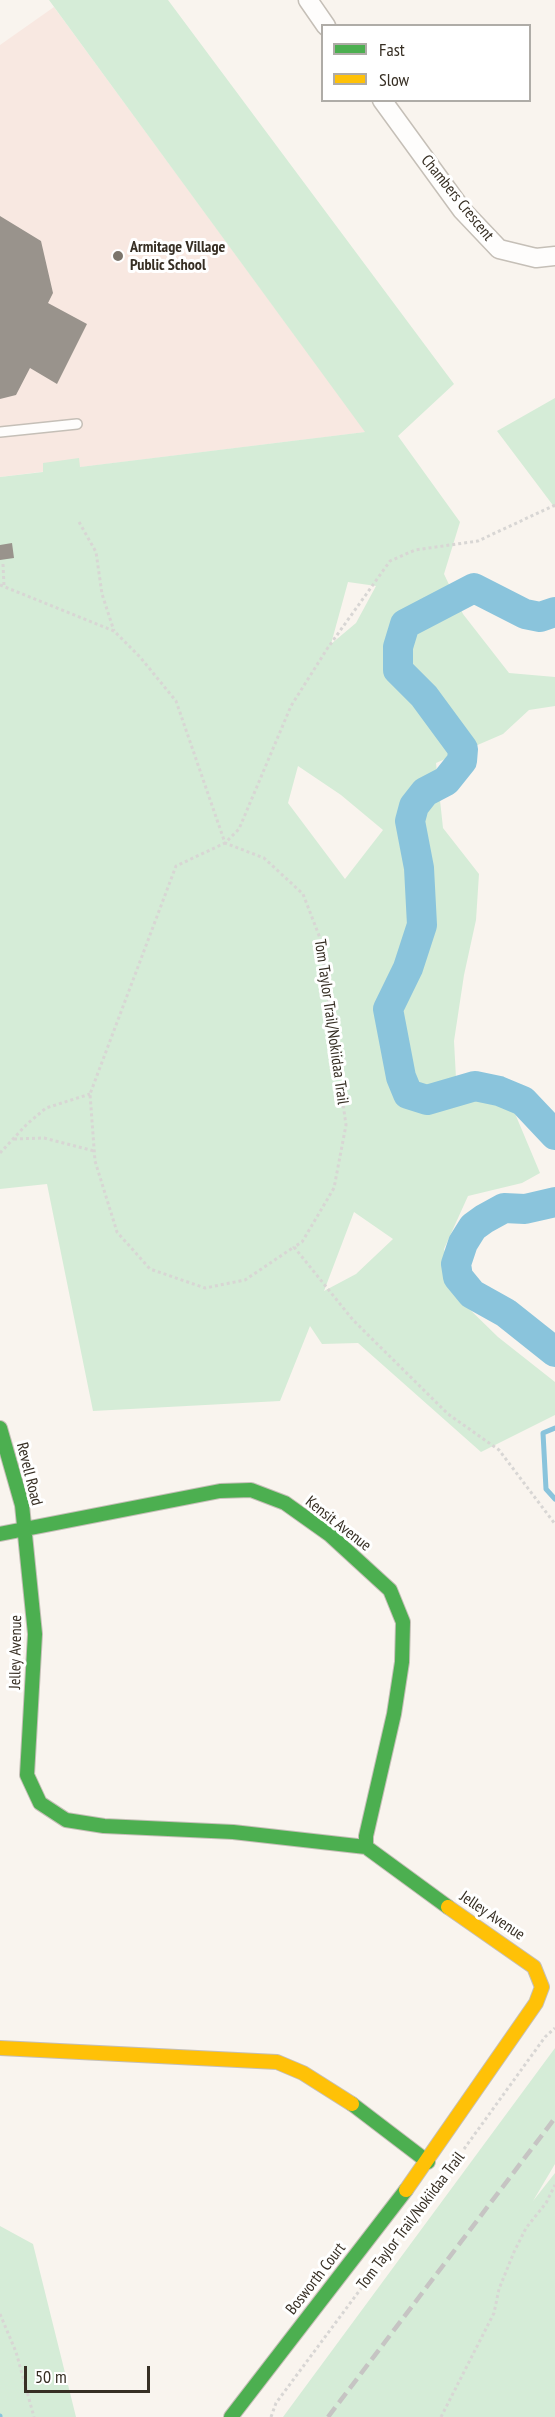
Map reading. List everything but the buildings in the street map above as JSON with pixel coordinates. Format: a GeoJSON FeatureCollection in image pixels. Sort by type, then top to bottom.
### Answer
{"type":"FeatureCollection","features":[{"type":"Feature","properties":{"kind":"street"},"geometry":{"type":"LineString","coordinates":[[308,0],[325,24]]}},
{"type":"Feature","properties":{"kind":"street","name":"Chambers Crescent"},"geometry":{"type":"LineString","coordinates":[[383,102],[462,210],[499,249],[536,258],[555,256]]}},
{"type":"Feature","properties":{"kind":"street","name":"Revell Road"},"geometry":{"type":"LineString","coordinates":[[0,1428],[22,1505],[24,1529]]}},
{"type":"Feature","properties":{"kind":"street","name":"Kensit Avenue"},"geometry":{"type":"LineString","coordinates":[[0,1534],[220,1491],[251,1491],[285,1503],[330,1535],[390,1590],[403,1622],[402,1662],[394,1714],[366,1836],[366,1847]]}},
{"type":"Feature","properties":{"kind":"street","name":"Jelley Avenue"},"geometry":{"type":"LineString","coordinates":[[24,1529],[35,1634],[27,1775],[40,1803],[66,1820],[104,1827],[233,1833],[366,1847],[412,1883],[534,1967],[542,1987],[536,2003],[428,2162]]}},
{"type":"Feature","properties":{"kind":"street"},"geometry":{"type":"LineString","coordinates":[[0,2048],[277,2062],[303,2073],[353,2104],[428,2162]]}},
{"type":"Feature","properties":{"kind":"street","name":"Bosworth Court"},"geometry":{"type":"LineString","coordinates":[[231,2417],[428,2162]]}},
{"type":"Feature","properties":{"kind":"lane"},"geometry":{"type":"LineString","coordinates":[[0,432],[77,424]]}},
{"type":"Feature","properties":{"kind":"path"},"geometry":{"type":"LineString","coordinates":[[0,1153],[46,1108],[90,1094],[176,866],[225,843],[238,829],[291,706],[327,649],[390,561],[415,550],[478,541],[555,505]]}},
{"type":"Feature","properties":{"kind":"path"},"geometry":{"type":"LineString","coordinates":[[79,522],[96,552],[102,594],[114,631],[176,700],[225,843]]}},
{"type":"Feature","properties":{"kind":"path"},"geometry":{"type":"LineString","coordinates":[[3,564],[2,585],[114,631]]}},
{"type":"Feature","properties":{"kind":"path","name":"Tom Taylor Trail/Nokiidaa Trail"},"geometry":{"type":"LineString","coordinates":[[90,1094],[94,1151],[117,1232],[150,1269],[205,1288],[245,1280],[302,1242],[334,1188],[346,1125],[320,938],[303,894],[264,858],[225,843]]}},
{"type":"Feature","properties":{"kind":"path"},"geometry":{"type":"LineString","coordinates":[[13,1139],[44,1138],[94,1151]]}},
{"type":"Feature","properties":{"kind":"path"},"geometry":{"type":"LineString","coordinates":[[294,1247],[360,1328],[448,1414],[499,1450],[555,1524]]}},
{"type":"Feature","properties":{"kind":"path","name":"Tom Taylor Trail/Nokiidaa Trail"},"geometry":{"type":"LineString","coordinates":[[459,2156],[545,2037],[555,2028]]}},
{"type":"Feature","properties":{"kind":"path"},"geometry":{"type":"LineString","coordinates":[[441,2417],[494,2313],[499,2289],[514,2252],[526,2228],[546,2203],[555,2185]]}},
{"type":"Feature","properties":{"kind":"path","name":"Tom Taylor Trail/Nokiidaa Trail"},"geometry":{"type":"LineString","coordinates":[[271,2417],[276,2403],[403,2232]]}},
{"type":"Feature","properties":{"kind":"path"},"geometry":{"type":"LineString","coordinates":[[0,2314],[16,2352],[34,2417]]}},
{"type":"Feature","properties":{"kind":"shaded area","name":"Armitage Village Public School"},"geometry":{"type":"Polygon","coordinates":[[[54,7],[366,432],[0,477],[0,45],[54,7]]]}},
{"type":"Feature","properties":{"kind":"green space"},"geometry":{"type":"Polygon","coordinates":[[[49,0],[168,0],[454,384],[398,436],[460,522],[444,574],[463,614],[509,673],[555,677],[555,706],[529,710],[503,734],[436,763],[443,828],[479,874],[476,920],[464,975],[454,1041],[457,1097],[511,1104],[540,1173],[522,1183],[468,1196],[444,1249],[457,1297],[498,1337],[555,1382],[555,1415],[481,1452],[358,1343],[322,1344],[310,1326],[280,1401],[93,1411],[47,1184],[0,1189],[0,477],[43,472],[43,463],[79,458],[80,467],[365,432],[49,0]],[[348,582],[331,644],[356,623],[376,586],[348,582]],[[298,766],[288,803],[345,879],[383,830],[341,795],[298,766]],[[354,1212],[324,1291],[356,1274],[393,1239],[354,1212]]]}},
{"type":"Feature","properties":{"kind":"green space"},"geometry":{"type":"Polygon","coordinates":[[[555,398],[555,508],[497,431],[555,398]]]}},
{"type":"Feature","properties":{"kind":"green space"},"geometry":{"type":"Polygon","coordinates":[[[555,2048],[555,2164],[533,2201],[555,2173],[555,2417],[283,2417],[555,2048]]]}},
{"type":"Feature","properties":{"kind":"green space"},"geometry":{"type":"Polygon","coordinates":[[[0,2226],[33,2244],[76,2417],[0,2417],[0,2226]]]}},
{"type":"Feature","properties":{"kind":"waterway"},"geometry":{"type":"LineString","coordinates":[[555,612],[540,617],[525,614],[474,588],[405,624],[398,647],[398,670],[424,696],[463,749],[462,761],[446,781],[425,792],[414,806],[410,821],[419,868],[422,925],[408,968],[388,1009],[401,1077],[408,1094],[427,1100],[475,1086],[499,1091],[523,1101],[555,1135]]}},
{"type":"Feature","properties":{"kind":"waterway"},"geometry":{"type":"LineString","coordinates":[[555,1202],[525,1209],[504,1208],[484,1219],[473,1227],[463,1243],[456,1264],[458,1277],[472,1294],[506,1313],[555,1352]]}},
{"type":"Feature","properties":{"kind":"waterway"},"geometry":{"type":"LineString","coordinates":[[555,1428],[543,1433],[546,1489],[555,1499]]}},
{"type":"Feature","properties":{"kind":"railway"},"geometry":{"type":"LineString","coordinates":[[328,2417],[555,2118]]}},
{"type":"Feature","properties":{"kind":"traffic: fast"},"geometry":{"type":"LineString","coordinates":[[0,1428],[22,1505],[35,1634],[27,1775],[40,1803],[66,1820],[104,1826],[233,1832],[366,1847],[448,1907]]}},
{"type":"Feature","properties":{"kind":"traffic: fast"},"geometry":{"type":"LineString","coordinates":[[0,1534],[220,1491],[251,1490],[285,1503],[330,1535],[390,1590],[403,1622],[402,1662],[394,1714],[366,1836],[366,1847]]}},
{"type":"Feature","properties":{"kind":"traffic: fast"},"geometry":{"type":"LineString","coordinates":[[352,2104],[428,2162]]}},
{"type":"Feature","properties":{"kind":"traffic: fast"},"geometry":{"type":"LineString","coordinates":[[231,2417],[406,2190]]}},
{"type":"Feature","properties":{"kind":"traffic: slow"},"geometry":{"type":"LineString","coordinates":[[406,2190],[536,2003],[542,1987],[534,1967],[448,1907]]}},
{"type":"Feature","properties":{"kind":"traffic: slow"},"geometry":{"type":"LineString","coordinates":[[0,2048],[277,2062],[303,2073],[352,2104]]}},
{"type":"Feature","properties":{"kind":"place","name":"Armitage Village Public School"},"geometry":{"type":"Point","coordinates":[118,256]}}]}
